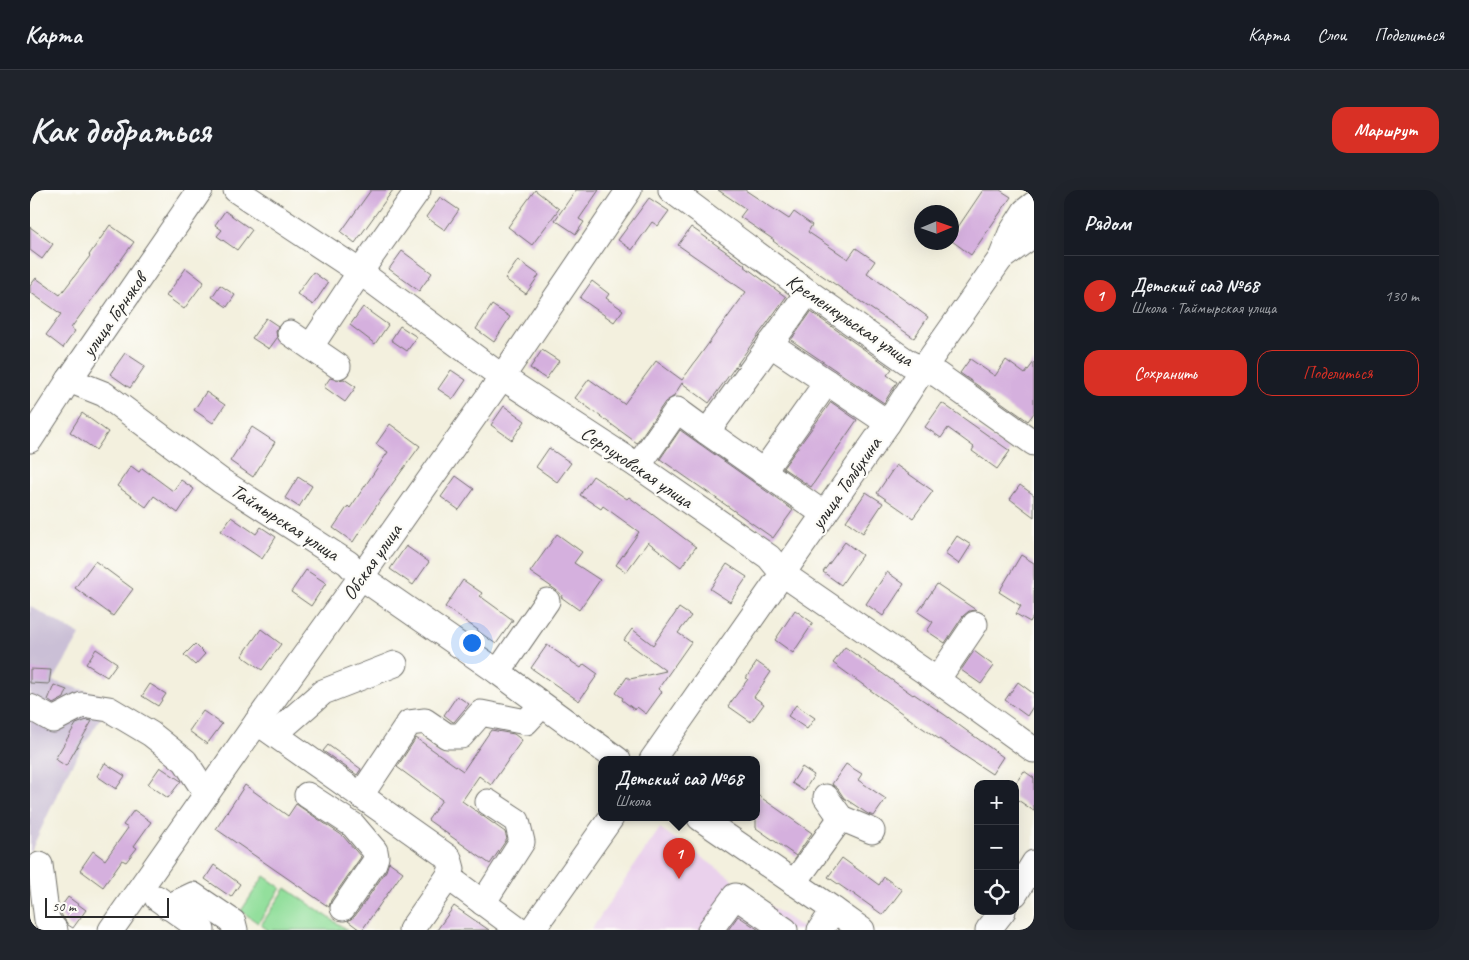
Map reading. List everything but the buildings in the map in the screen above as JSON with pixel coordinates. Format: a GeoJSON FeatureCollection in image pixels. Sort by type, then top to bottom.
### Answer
{"type":"FeatureCollection","features":[{"type":"Feature","properties":{"kind":"street","name":"улица Горняков"},"geometry":{"type":"LineString","coordinates":[[30,440],[200,190]]}},
{"type":"Feature","properties":{"kind":"street","name":"Серпуховская улица"},"geometry":{"type":"LineString","coordinates":[[236,190],[360,272],[502,377],[638,466],[769,557],[783,574],[937,680],[1034,750]]}},
{"type":"Feature","properties":{"kind":"street"},"geometry":{"type":"LineString","coordinates":[[338,366],[301,339],[360,272],[418,190]]}},
{"type":"Feature","properties":{"kind":"street","name":"Обская улица"},"geometry":{"type":"LineString","coordinates":[[111,930],[206,794],[266,728],[361,577],[502,377],[629,190]]}},
{"type":"Feature","properties":{"kind":"street","name":"Кременкульская улица"},"geometry":{"type":"LineString","coordinates":[[671,190],[808,292],[908,363],[938,375],[1034,443]]}},
{"type":"Feature","properties":{"kind":"street","name":"улица Толбухина"},"geometry":{"type":"LineString","coordinates":[[655,756],[888,423],[923,369],[1001,258],[1011,233],[1025,211],[1034,204]]}},
{"type":"Feature","properties":{"kind":"street"},"geometry":{"type":"LineString","coordinates":[[1001,258],[1029,238],[1034,230]]}},
{"type":"Feature","properties":{"kind":"street"},"geometry":{"type":"LineString","coordinates":[[707,432],[808,292]]}},
{"type":"Feature","properties":{"kind":"street"},"geometry":{"type":"LineString","coordinates":[[770,344],[888,423]]}},
{"type":"Feature","properties":{"kind":"street","name":"Таймырская улица"},"geometry":{"type":"LineString","coordinates":[[69,380],[104,394],[221,481],[348,563],[361,577],[498,672],[612,756]]}},
{"type":"Feature","properties":{"kind":"street"},"geometry":{"type":"LineString","coordinates":[[763,472],[827,382]]}},
{"type":"Feature","properties":{"kind":"street"},"geometry":{"type":"LineString","coordinates":[[638,466],[677,410],[824,514]]}},
{"type":"Feature","properties":{"kind":"street"},"geometry":{"type":"LineString","coordinates":[[498,672],[547,601]]}},
{"type":"Feature","properties":{"kind":"street"},"geometry":{"type":"LineString","coordinates":[[937,680],[975,624]]}},
{"type":"Feature","properties":{"kind":"street"},"geometry":{"type":"LineString","coordinates":[[395,664],[322,692],[266,728],[449,858],[452,870],[411,930]]}},
{"type":"Feature","properties":{"kind":"street"},"geometry":{"type":"LineString","coordinates":[[30,707],[53,720],[82,705],[109,709],[151,734],[185,761],[206,794]]}},
{"type":"Feature","properties":{"kind":"street"},"geometry":{"type":"LineString","coordinates":[[353,825],[365,798],[409,723],[425,721],[447,736],[461,736],[481,713],[526,722],[542,705]]}},
{"type":"Feature","properties":{"kind":"street"},"geometry":{"type":"LineString","coordinates":[[307,795],[353,825],[375,851],[374,863],[343,908]]}},
{"type":"Feature","properties":{"kind":"street"},"geometry":{"type":"LineString","coordinates":[[826,797],[841,818],[872,831]]}},
{"type":"Feature","properties":{"kind":"street"},"geometry":{"type":"LineString","coordinates":[[483,903],[522,842],[517,822],[488,802]]}},
{"type":"Feature","properties":{"kind":"street"},"geometry":{"type":"LineString","coordinates":[[794,883],[841,818]]}},
{"type":"Feature","properties":{"kind":"street"},"geometry":{"type":"LineString","coordinates":[[532,930],[609,821]]}},
{"type":"Feature","properties":{"kind":"street"},"geometry":{"type":"LineString","coordinates":[[704,821],[862,930]]}},
{"type":"Feature","properties":{"kind":"street"},"geometry":{"type":"LineString","coordinates":[[1019,887],[1034,863]]}},
{"type":"Feature","properties":{"kind":"street"},"geometry":{"type":"LineString","coordinates":[[40,865],[47,920],[55,930]]}},
{"type":"Feature","properties":{"kind":"street"},"geometry":{"type":"LineString","coordinates":[[448,877],[520,930]]}},
{"type":"Feature","properties":{"kind":"street"},"geometry":{"type":"LineString","coordinates":[[140,887],[202,930]]}},
{"type":"Feature","properties":{"kind":"street"},"geometry":{"type":"LineString","coordinates":[[168,906],[193,895],[234,922],[235,930]]}},
{"type":"Feature","properties":{"kind":"street"},"geometry":{"type":"LineString","coordinates":[[710,930],[735,896],[785,930]]}},
{"type":"Feature","properties":{"kind":"street"},"geometry":{"type":"LineString","coordinates":[[820,930],[834,910]]}},
{"type":"Feature","properties":{"kind":"street"},"geometry":{"type":"LineString","coordinates":[[988,930],[1000,915]]}},
{"type":"Feature","properties":{"kind":"shaded area"},"geometry":{"type":"Polygon","coordinates":[[[30,606],[80,635],[53,681],[108,697],[104,713],[68,771],[30,853],[30,606]]]}},
{"type":"Feature","properties":{"kind":"shaded area"},"geometry":{"type":"Polygon","coordinates":[[[660,828],[805,930],[591,930],[660,828]]]}},
{"type":"Feature","properties":{"kind":"green space"},"geometry":{"type":"Polygon","coordinates":[[[264,876],[281,888],[258,923],[241,911],[264,876]]]}},
{"type":"Feature","properties":{"kind":"green space"},"geometry":{"type":"Polygon","coordinates":[[[286,888],[347,930],[268,930],[261,925],[286,888]]]}},
{"type":"Feature","properties":{"kind":"place","name":"Детский сад №68"},"geometry":{"type":"Point","coordinates":[679,879]}}]}
